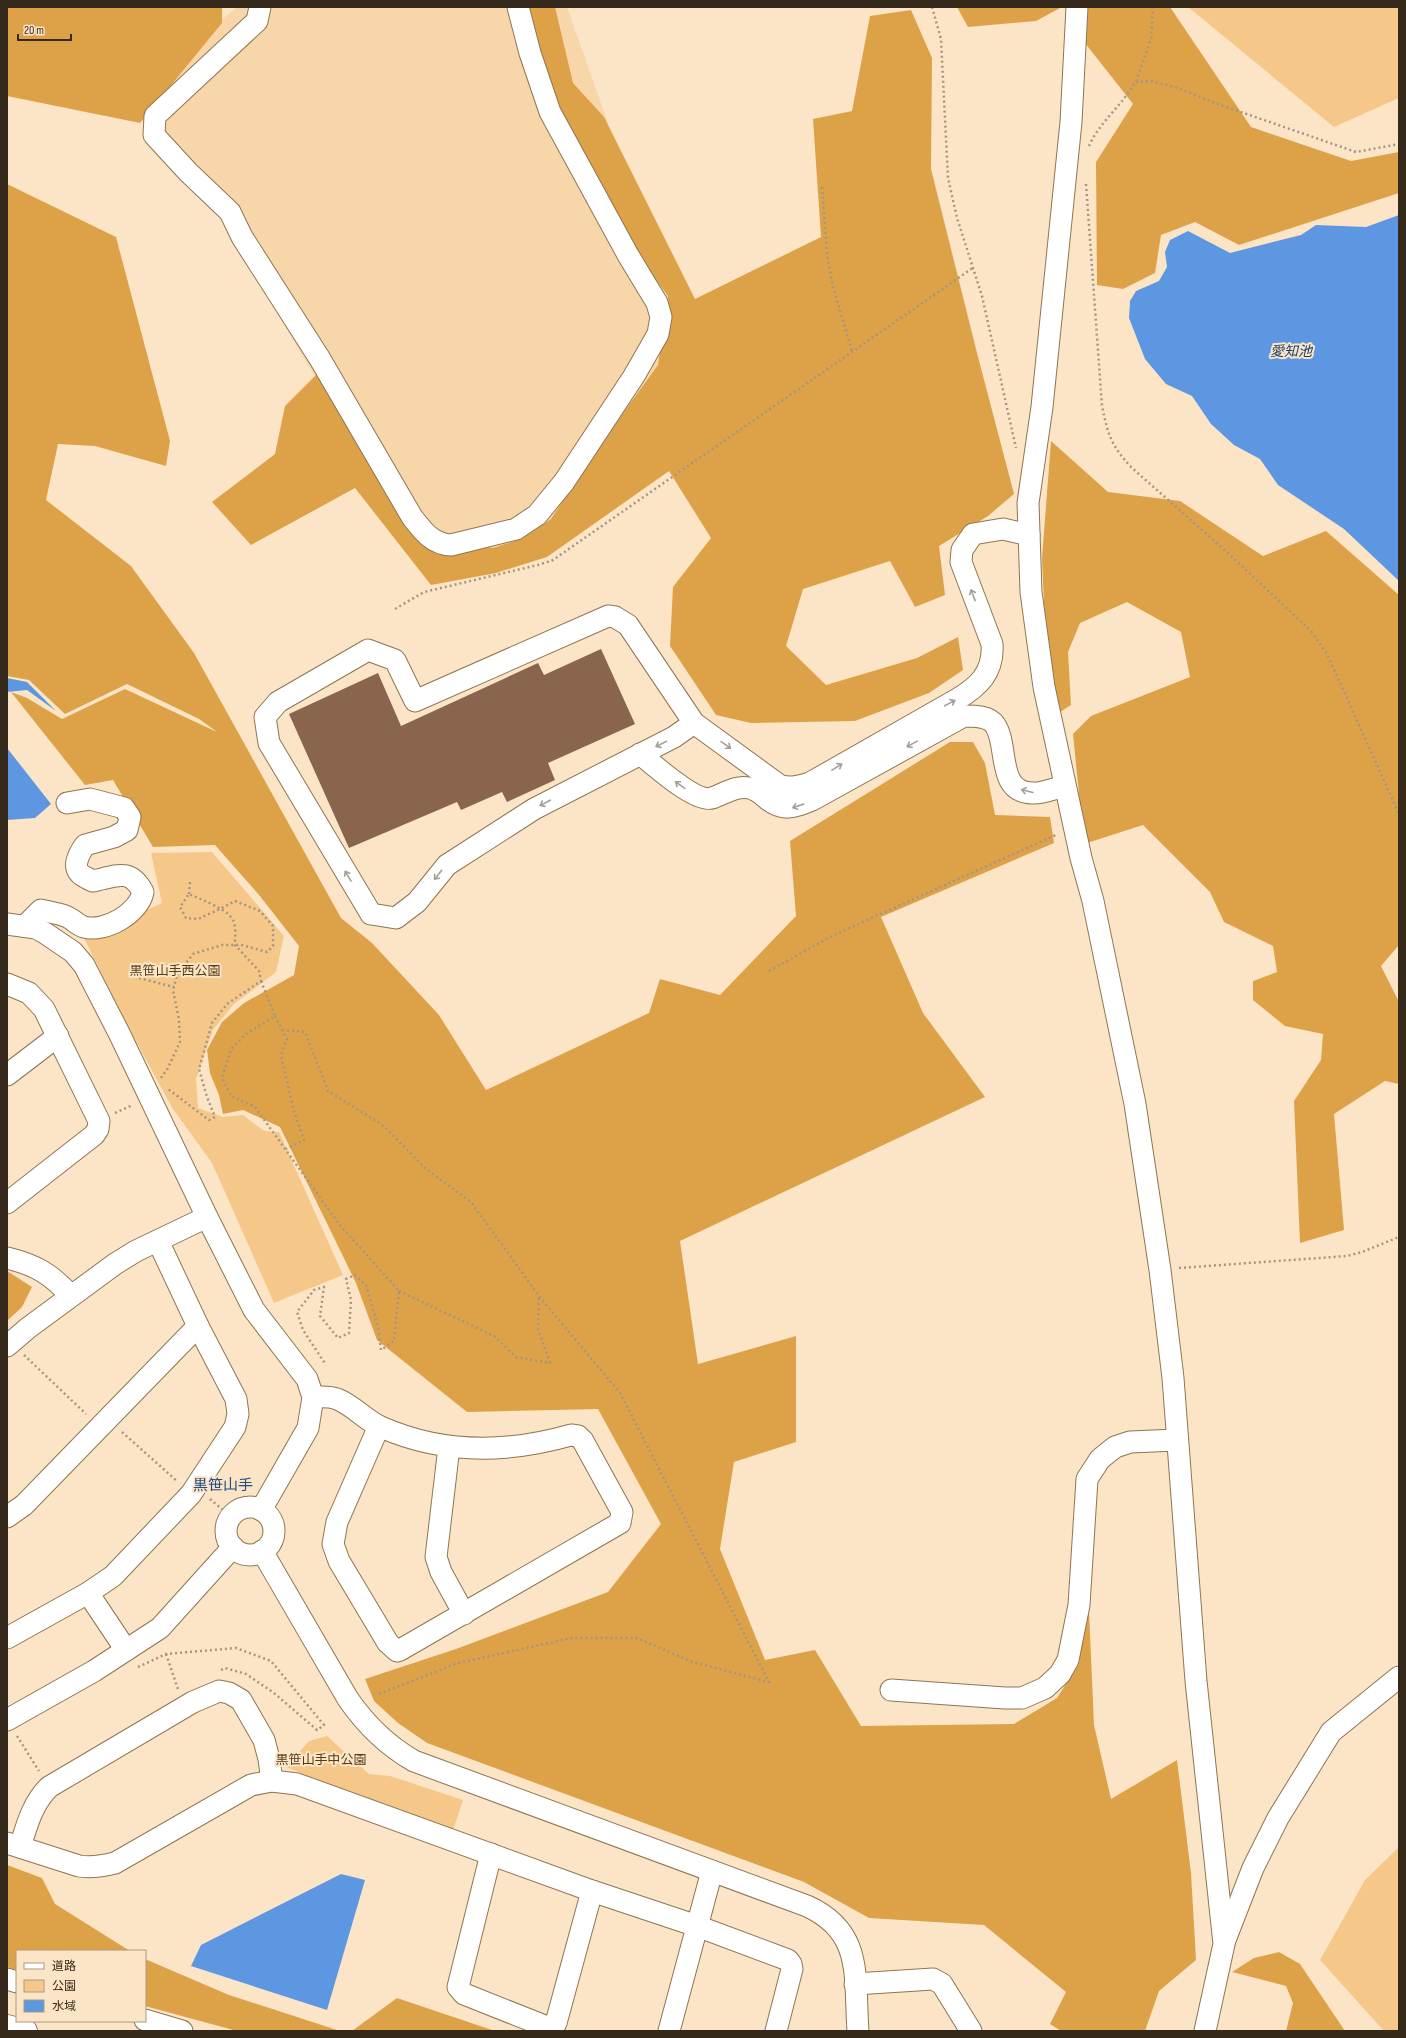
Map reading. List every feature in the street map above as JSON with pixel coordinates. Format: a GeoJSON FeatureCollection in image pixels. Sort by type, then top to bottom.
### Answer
{"type":"FeatureCollection","features":[{"type":"Feature","properties":{"kind":"highway"},"geometry":{"type":"LineString","coordinates":[[7,2026],[26,2031]]}},
{"type":"Feature","properties":{"kind":"street"},"geometry":{"type":"LineString","coordinates":[[260,7],[257,20],[155,116],[154,135],[188,172],[230,212],[242,238],[320,359],[412,517],[432,540],[442,544],[451,545],[516,529],[537,515],[564,482],[634,376],[658,334],[661,317],[657,303],[628,255],[550,112],[530,54],[518,7]]}},
{"type":"Feature","properties":{"kind":"street"},"geometry":{"type":"LineString","coordinates":[[1077,7],[1071,122],[1042,407],[1028,503],[1031,592],[1044,687],[1074,826],[1093,902],[1135,1104],[1160,1270],[1173,1378],[1196,1681],[1224,1944]]}},
{"type":"Feature","properties":{"kind":"street"},"geometry":{"type":"LineString","coordinates":[[694,723],[674,737],[534,809],[446,865],[417,902],[396,918],[371,914],[269,743],[265,717],[278,702],[368,650],[395,660],[415,702],[608,616],[615,617],[628,625],[694,723],[779,785],[792,788],[810,784],[912,723],[956,700],[981,682],[988,672],[992,655],[992,644],[960,562],[962,550],[972,534],[1003,529],[1029,535]]}},
{"type":"Feature","properties":{"kind":"street"},"geometry":{"type":"LineString","coordinates":[[640,754],[682,787],[703,798],[710,798],[741,787],[755,790],[776,805],[790,808],[812,800],[964,716],[976,716],[987,718],[995,725],[1006,772],[1011,783],[1017,788],[1032,793],[1065,786]]}},
{"type":"Feature","properties":{"kind":"street"},"geometry":{"type":"LineString","coordinates":[[16,925],[41,910],[65,916],[84,927],[104,927],[132,911],[142,900],[143,892],[134,879],[122,874],[93,881],[78,872],[76,865],[78,855],[84,845],[114,837],[127,830],[130,817],[124,808],[90,799],[67,803]]}},
{"type":"Feature","properties":{"kind":"street"},"geometry":{"type":"LineString","coordinates":[[16,925],[36,928],[59,941],[73,952],[84,965],[119,1033],[154,1090],[207,1217],[254,1310],[307,1378],[313,1397],[308,1428],[261,1510]]}},
{"type":"Feature","properties":{"kind":"street"},"geometry":{"type":"LineString","coordinates":[[7,984],[29,993],[39,1002],[58,1036],[99,1121],[98,1129],[94,1135],[7,1203]]}},
{"type":"Feature","properties":{"kind":"street"},"geometry":{"type":"LineString","coordinates":[[7,1075],[58,1036]]}},
{"type":"Feature","properties":{"kind":"street"},"geometry":{"type":"LineString","coordinates":[[9,1344],[115,1264],[136,1251],[207,1217]]}},
{"type":"Feature","properties":{"kind":"street"},"geometry":{"type":"LineString","coordinates":[[7,1638],[88,1593],[113,1576],[194,1491],[232,1434],[238,1414],[236,1400],[198,1326],[158,1241]]}},
{"type":"Feature","properties":{"kind":"street"},"geometry":{"type":"LineString","coordinates":[[7,1258],[34,1266],[49,1274],[71,1296]]}},
{"type":"Feature","properties":{"kind":"street"},"geometry":{"type":"LineString","coordinates":[[7,1517],[24,1505],[198,1326]]}},
{"type":"Feature","properties":{"kind":"street"},"geometry":{"type":"LineString","coordinates":[[313,1397],[337,1399],[379,1426],[411,1438],[449,1447],[516,1447],[577,1435],[583,1442],[622,1516],[620,1523],[400,1650],[393,1649],[335,1553],[333,1544],[335,1529],[379,1426]]}},
{"type":"Feature","properties":{"kind":"street"},"geometry":{"type":"LineString","coordinates":[[891,1690],[1022,1698],[1045,1688],[1060,1674],[1068,1660],[1076,1626],[1082,1575],[1087,1479],[1100,1459],[1115,1447],[1130,1442],[1177,1440]]}},
{"type":"Feature","properties":{"kind":"street"},"geometry":{"type":"LineString","coordinates":[[449,1447],[436,1557],[441,1572],[464,1614]]}},
{"type":"Feature","properties":{"kind":"street"},"geometry":{"type":"LineString","coordinates":[[248,1507],[261,1510],[269,1517],[274,1533],[271,1541],[262,1551],[253,1554],[246,1554],[232,1547],[226,1534],[226,1527],[230,1517],[240,1509],[248,1507]]}},
{"type":"Feature","properties":{"kind":"street"},"geometry":{"type":"LineString","coordinates":[[7,1720],[126,1650],[160,1628],[232,1547]]}},
{"type":"Feature","properties":{"kind":"street"},"geometry":{"type":"LineString","coordinates":[[262,1551],[354,1707],[376,1734],[398,1752],[438,1770],[807,1906],[831,1920],[843,1932],[851,1950],[858,2031]]}},
{"type":"Feature","properties":{"kind":"street"},"geometry":{"type":"LineString","coordinates":[[88,1593],[126,1650]]}},
{"type":"Feature","properties":{"kind":"street"},"geometry":{"type":"LineString","coordinates":[[1205,2031],[1224,1944],[1253,1868],[1278,1818],[1331,1732],[1399,1677]]}},
{"type":"Feature","properties":{"kind":"street"},"geometry":{"type":"LineString","coordinates":[[272,1781],[269,1759],[264,1740],[241,1700],[235,1696],[219,1691],[192,1702],[181,1710],[49,1787],[39,1797],[13,1845],[79,1866],[88,1867],[115,1863],[242,1790],[256,1784],[272,1781],[302,1785],[592,1891],[697,1926],[783,1958],[791,1964],[791,1974],[776,2031]]}},
{"type":"Feature","properties":{"kind":"street"},"geometry":{"type":"LineString","coordinates":[[491,1854],[458,1987],[464,1994],[547,2027],[552,2027],[556,2023],[592,1891]]}},
{"type":"Feature","properties":{"kind":"street"},"geometry":{"type":"LineString","coordinates":[[668,2031],[712,1871]]}},
{"type":"Feature","properties":{"kind":"street"},"geometry":{"type":"LineString","coordinates":[[855,1984],[933,1979],[938,1980],[942,1984],[963,2028]]}},
{"type":"Feature","properties":{"kind":"street"},"geometry":{"type":"LineString","coordinates":[[146,2020],[182,2031]]}},
{"type":"Feature","properties":{"kind":"path"},"geometry":{"type":"LineString","coordinates":[[932,7],[940,39],[948,178],[957,218],[982,296],[1017,453]]}},
{"type":"Feature","properties":{"kind":"path"},"geometry":{"type":"LineString","coordinates":[[1088,149],[1094,136],[1130,91],[1135,82],[1151,39],[1153,7]]}},
{"type":"Feature","properties":{"kind":"path"},"geometry":{"type":"LineString","coordinates":[[1135,82],[1150,81],[1175,87],[1216,103],[1356,152],[1399,144]]}},
{"type":"Feature","properties":{"kind":"path"},"geometry":{"type":"LineString","coordinates":[[1085,178],[1102,406],[1108,435],[1118,452],[1131,467],[1228,553],[1311,631],[1327,654],[1399,814]]}},
{"type":"Feature","properties":{"kind":"path"},"geometry":{"type":"LineString","coordinates":[[822,187],[827,254],[833,287],[852,351]]}},
{"type":"Feature","properties":{"kind":"path"},"geometry":{"type":"LineString","coordinates":[[395,609],[424,592],[538,565],[553,560],[852,351],[974,268]]}},
{"type":"Feature","properties":{"kind":"path"},"geometry":{"type":"LineString","coordinates":[[769,971],[834,935],[1074,826]]}},
{"type":"Feature","properties":{"kind":"path"},"geometry":{"type":"LineString","coordinates":[[99,1121],[154,1090],[168,1068],[180,1042],[179,1020],[174,988],[177,975],[193,954],[222,945],[235,945],[267,952],[273,946],[273,926],[260,911],[236,901],[198,919],[186,918],[180,907],[189,894],[190,882]]}},
{"type":"Feature","properties":{"kind":"path"},"geometry":{"type":"LineString","coordinates":[[189,894],[220,909],[231,917],[235,927],[235,945],[259,971],[261,981],[275,1016],[287,1039],[281,1055],[293,1108],[304,1140],[286,1149]]}},
{"type":"Feature","properties":{"kind":"path"},"geometry":{"type":"LineString","coordinates":[[139,978],[174,988]]}},
{"type":"Feature","properties":{"kind":"path"},"geometry":{"type":"LineString","coordinates":[[154,1090],[209,1120],[215,1117],[207,1097],[199,1069],[212,1023],[227,1004],[261,981]]}},
{"type":"Feature","properties":{"kind":"path"},"geometry":{"type":"LineString","coordinates":[[275,1016],[246,1034],[231,1049],[222,1078],[231,1096],[255,1107],[339,1224],[399,1291],[494,1336],[516,1357],[550,1363],[538,1329],[539,1296]]}},
{"type":"Feature","properties":{"kind":"path"},"geometry":{"type":"LineString","coordinates":[[1160,1270],[1347,1256],[1362,1252],[1399,1237]]}},
{"type":"Feature","properties":{"kind":"path"},"geometry":{"type":"LineString","coordinates":[[326,1364],[303,1330],[297,1312],[314,1290],[324,1287],[320,1316],[338,1338],[349,1333],[351,1300],[346,1279],[356,1275],[366,1285],[378,1327],[381,1350],[394,1341],[399,1291]]}},
{"type":"Feature","properties":{"kind":"path"},"geometry":{"type":"LineString","coordinates":[[9,1344],[104,1424],[230,1517]]}},
{"type":"Feature","properties":{"kind":"path"},"geometry":{"type":"LineString","coordinates":[[166,1654],[176,1680],[181,1710]]}},
{"type":"Feature","properties":{"kind":"path"},"geometry":{"type":"LineString","coordinates":[[7,1720],[49,1787]]}},
{"type":"Feature","properties":{"kind":"shaded area"},"geometry":{"type":"Polygon","coordinates":[[[7,7],[222,7],[222,23],[140,123],[7,96],[7,7]]]}},
{"type":"Feature","properties":{"kind":"shaded area"},"geometry":{"type":"Polygon","coordinates":[[[237,7],[567,7],[689,353],[549,537],[490,558],[414,543],[220,217],[125,100],[237,7]]]}},
{"type":"Feature","properties":{"kind":"shaded area"},"geometry":{"type":"Polygon","coordinates":[[[513,7],[555,7],[573,83],[604,117],[695,299],[821,237],[813,119],[852,111],[870,16],[911,10],[932,58],[931,169],[1014,494],[988,516],[939,546],[945,595],[915,607],[890,561],[803,589],[786,646],[826,685],[917,658],[958,637],[963,670],[929,693],[855,721],[751,723],[716,715],[670,646],[673,587],[711,538],[669,471],[547,557],[496,573],[431,585],[355,488],[251,545],[212,502],[275,454],[285,406],[321,370],[426,541],[493,548],[521,539],[551,519],[602,442],[658,365],[668,296],[622,234],[543,104],[513,7]]]}},
{"type":"Feature","properties":{"kind":"shaded area"},"geometry":{"type":"Polygon","coordinates":[[[957,7],[1062,7],[1036,21],[968,27],[957,7]]]}},
{"type":"Feature","properties":{"kind":"shaded area"},"geometry":{"type":"Polygon","coordinates":[[[1083,7],[1170,7],[1251,127],[1351,161],[1399,152],[1399,193],[1239,245],[1195,222],[1161,235],[1155,273],[1123,289],[1097,285],[1096,162],[1133,104],[1081,38],[1083,7]]]}},
{"type":"Feature","properties":{"kind":"shaded area"},"geometry":{"type":"Polygon","coordinates":[[[7,184],[116,237],[170,441],[166,466],[95,446],[58,444],[46,500],[131,566],[194,653],[341,918],[372,943],[439,1015],[486,1090],[649,1013],[660,979],[720,995],[796,916],[790,841],[950,742],[973,742],[985,763],[995,815],[1050,817],[1054,843],[881,917],[923,1013],[985,1097],[680,1241],[698,1364],[796,1336],[796,1442],[734,1462],[720,1549],[765,1660],[815,1650],[861,1726],[1014,1724],[1057,1698],[1079,1664],[1088,1588],[1094,1725],[1111,1799],[1177,1760],[1191,1873],[1196,1960],[1159,1991],[1145,2031],[1061,2031],[1050,2024],[1066,1992],[984,1925],[869,1918],[804,1882],[427,1743],[398,1723],[374,1701],[365,1679],[456,1649],[608,1592],[661,1524],[598,1409],[467,1412],[377,1340],[356,1283],[280,1127],[243,1110],[223,1114],[219,1095],[210,1073],[207,1050],[222,1022],[244,1003],[294,975],[299,946],[259,895],[215,845],[153,847],[113,780],[85,785],[11,692],[27,698],[62,719],[125,689],[217,732],[199,719],[127,684],[65,714],[29,680],[7,676],[7,184]]]}},
{"type":"Feature","properties":{"kind":"shaded area"},"geometry":{"type":"Polygon","coordinates":[[[1051,441],[1108,492],[1180,501],[1263,556],[1326,531],[1399,595],[1399,945],[1381,966],[1399,1002],[1399,1084],[1385,1081],[1334,1114],[1344,1230],[1300,1243],[1294,1101],[1321,1060],[1323,1034],[1285,1026],[1253,1000],[1253,981],[1277,972],[1273,946],[1224,922],[1210,892],[1143,825],[1084,844],[1073,734],[1091,716],[1190,677],[1181,632],[1127,602],[1080,623],[1068,652],[1071,705],[1060,712],[1047,673],[1042,558],[1051,441]]]}},
{"type":"Feature","properties":{"kind":"shaded area"},"geometry":{"type":"Polygon","coordinates":[[[7,1271],[32,1287],[22,1307],[7,1321],[7,1271]]]}},
{"type":"Feature","properties":{"kind":"shaded area"},"geometry":{"type":"Polygon","coordinates":[[[7,1865],[42,1878],[55,1904],[128,1950],[16,1950],[16,1970],[7,1967],[7,1865]]]}},
{"type":"Feature","properties":{"kind":"shaded area"},"geometry":{"type":"Polygon","coordinates":[[[1279,1952],[1300,1964],[1345,2031],[1286,2031],[1293,2003],[1286,1986],[1232,1972],[1254,1958],[1279,1952]]]}},
{"type":"Feature","properties":{"kind":"shaded area"},"geometry":{"type":"Polygon","coordinates":[[[146,1959],[229,1995],[340,2031],[237,2031],[146,2006],[146,1959]]]}},
{"type":"Feature","properties":{"kind":"shaded area"},"geometry":{"type":"Polygon","coordinates":[[[397,1998],[495,2031],[352,2031],[397,1998]]]}},
{"type":"Feature","properties":{"kind":"green space"},"geometry":{"type":"Polygon","coordinates":[[[1188,7],[1399,7],[1399,98],[1334,127],[1188,7]]]}},
{"type":"Feature","properties":{"kind":"green space","name":"黒笹山手西公園"},"geometry":{"type":"Polygon","coordinates":[[[212,852],[284,936],[276,972],[233,1005],[213,1030],[196,1079],[198,1108],[223,1117],[243,1115],[264,1131],[279,1132],[343,1275],[274,1303],[212,1163],[173,1109],[126,1023],[84,938],[162,903],[151,853],[212,852]]]}},
{"type":"Feature","properties":{"kind":"green space","name":"黒笹山手中公園"},"geometry":{"type":"Polygon","coordinates":[[[327,1736],[369,1774],[390,1776],[463,1800],[452,1833],[286,1767],[309,1741],[327,1736]]]}},
{"type":"Feature","properties":{"kind":"green space"},"geometry":{"type":"Polygon","coordinates":[[[1399,1847],[1399,2031],[1384,2031],[1320,1960],[1365,1880],[1399,1847]]]}},
{"type":"Feature","properties":{"kind":"water","name":"愛知池"},"geometry":{"type":"Polygon","coordinates":[[[1399,215],[1399,581],[1344,529],[1278,485],[1260,459],[1234,445],[1211,424],[1192,396],[1166,384],[1145,359],[1129,318],[1130,301],[1136,291],[1159,281],[1167,267],[1165,252],[1170,240],[1188,231],[1230,253],[1301,235],[1316,225],[1366,227],[1399,215]]]}},
{"type":"Feature","properties":{"kind":"water"},"geometry":{"type":"Polygon","coordinates":[[[7,678],[27,682],[56,711],[27,690],[7,692],[7,678]]]}},
{"type":"Feature","properties":{"kind":"water"},"geometry":{"type":"Polygon","coordinates":[[[7,748],[51,804],[35,818],[7,820],[7,748]]]}},
{"type":"Feature","properties":{"kind":"water"},"geometry":{"type":"Polygon","coordinates":[[[341,1874],[365,1880],[327,2010],[191,1966],[201,1945],[341,1874]]]}},
{"type":"Feature","properties":{"kind":"building"},"geometry":{"type":"Polygon","coordinates":[[[601,649],[635,724],[548,763],[555,780],[507,802],[502,792],[461,810],[457,802],[349,848],[289,714],[378,673],[401,726],[538,663],[544,675],[601,649]]]}},
{"type":"Feature","properties":{"kind":"district","name":"黒笹山手"},"geometry":{"type":"Point","coordinates":[223,1485]}}]}
